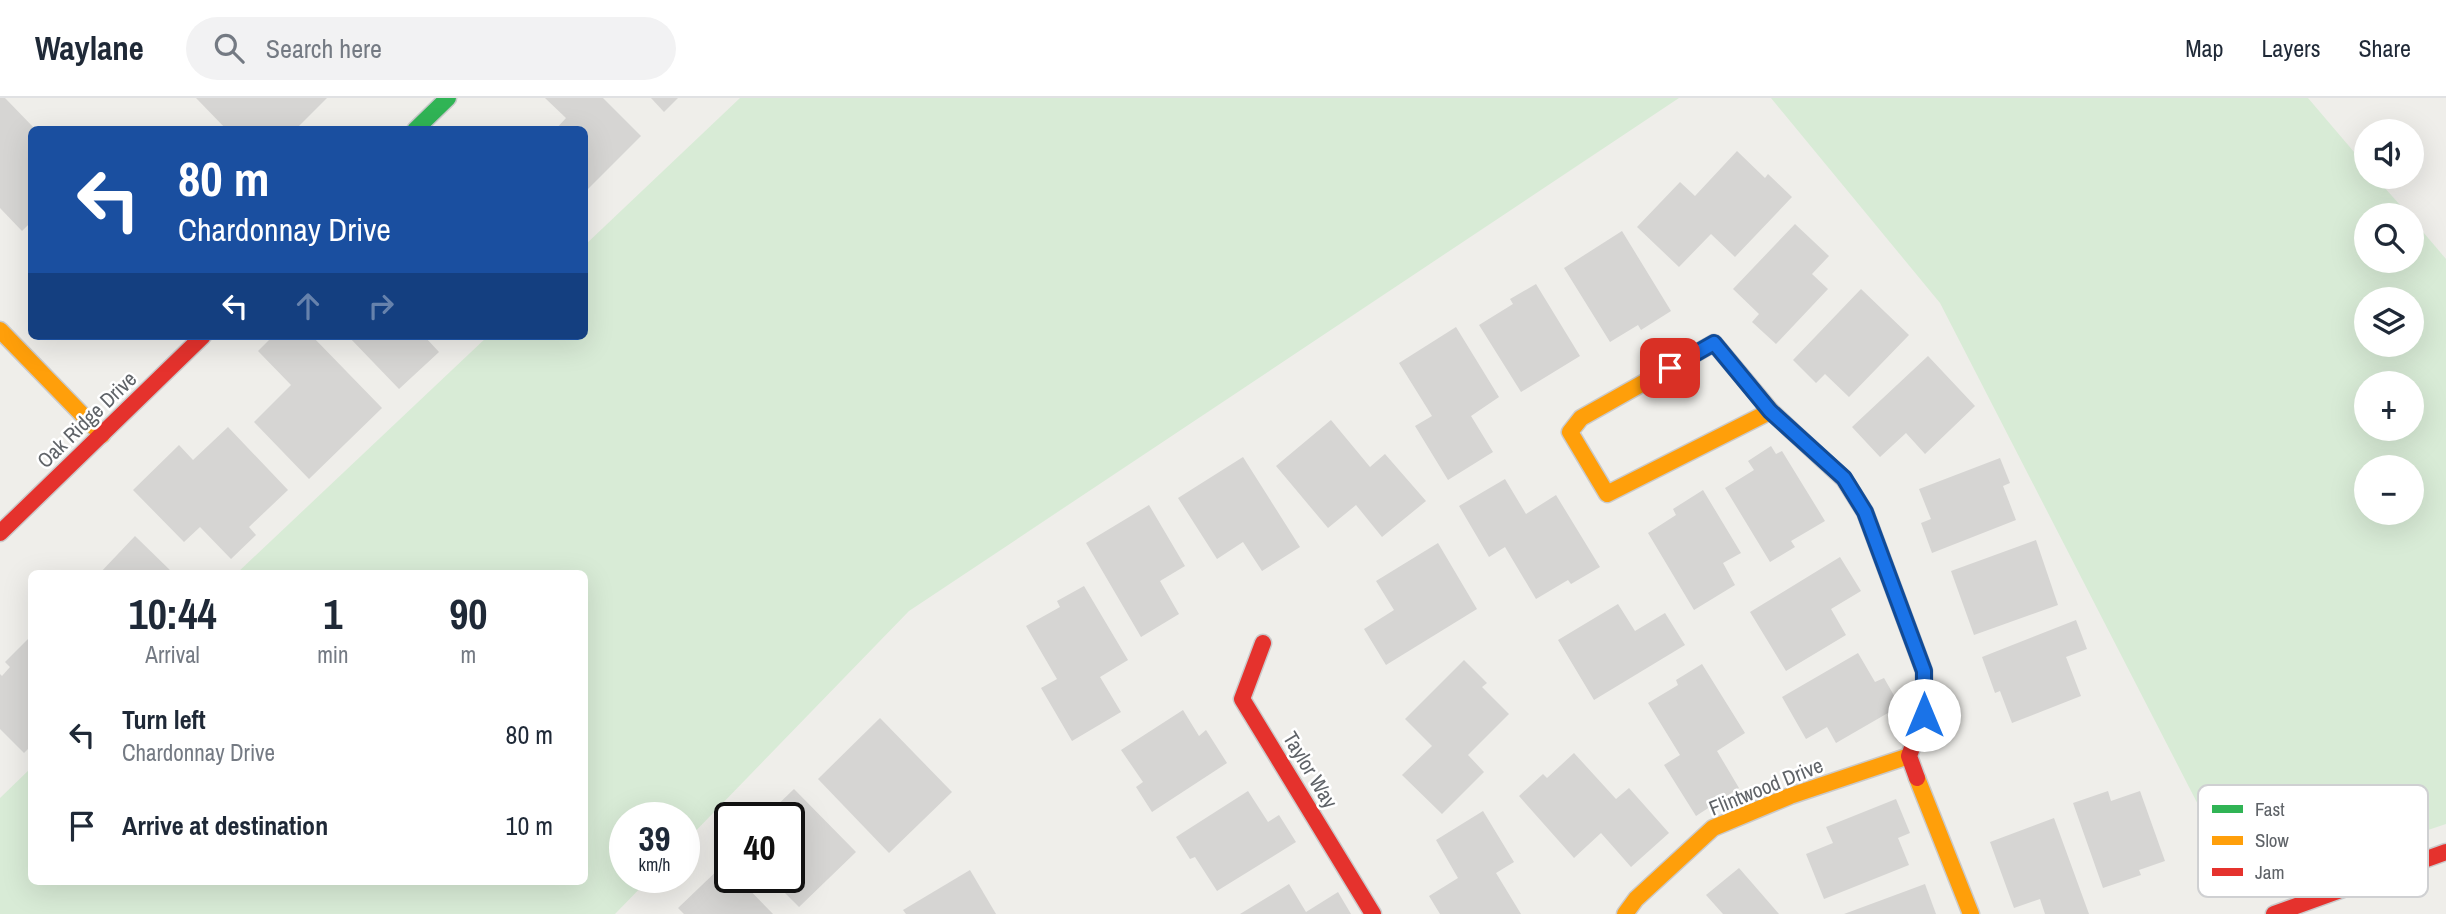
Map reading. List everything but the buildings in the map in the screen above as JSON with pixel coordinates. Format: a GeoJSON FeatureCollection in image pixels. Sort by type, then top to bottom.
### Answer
{"type":"FeatureCollection","features":[{"type":"Feature","properties":{"kind":"street"},"geometry":{"type":"LineString","coordinates":[[419,126],[448,98]]}},
{"type":"Feature","properties":{"kind":"street"},"geometry":{"type":"LineString","coordinates":[[0,330],[102,435]]}},
{"type":"Feature","properties":{"kind":"street","name":"Oak Ridge Drive"},"geometry":{"type":"LineString","coordinates":[[0,533],[199,340]]}},
{"type":"Feature","properties":{"kind":"street"},"geometry":{"type":"LineString","coordinates":[[1770,411],[1607,494],[1570,432],[1581,418],[1714,343],[1770,411],[1844,478],[1865,512],[1924,671],[1924,715],[1909,756],[1971,914]]}},
{"type":"Feature","properties":{"kind":"street","name":"Taylor Way"},"geometry":{"type":"LineString","coordinates":[[1263,643],[1242,699],[1373,914]]}},
{"type":"Feature","properties":{"kind":"street","name":"Flintwood Drive"},"geometry":{"type":"LineString","coordinates":[[1625,914],[1636,899],[1713,828],[1790,796],[1909,756]]}},
{"type":"Feature","properties":{"kind":"street"},"geometry":{"type":"LineString","coordinates":[[2428,858],[2446,852]]}},
{"type":"Feature","properties":{"kind":"street"},"geometry":{"type":"LineString","coordinates":[[2274,914],[2321,897]]}},
{"type":"Feature","properties":{"kind":"green space"},"geometry":{"type":"Polygon","coordinates":[[[740,98],[1679,98],[909,611],[724,802],[714,802],[714,812],[700,827],[700,802],[609,802],[609,893],[635,893],[615,914],[0,914],[0,798],[28,771],[28,885],[588,885],[588,570],[240,570],[484,340],[588,340],[588,242],[740,98]]]}},
{"type":"Feature","properties":{"kind":"green space"},"geometry":{"type":"Polygon","coordinates":[[[1771,98],[2308,98],[2354,152],[2354,189],[2386,189],[2398,203],[2354,203],[2354,273],[2424,273],[2424,233],[2446,259],[2446,824],[2428,830],[2428,785],[2198,785],[2198,805],[1940,303],[1771,98]]]}},
{"type":"Feature","properties":{"kind":"traffic: fast"},"geometry":{"type":"LineString","coordinates":[[419,126],[448,98]]}},
{"type":"Feature","properties":{"kind":"traffic: slow"},"geometry":{"type":"LineString","coordinates":[[0,330],[102,435]]}},
{"type":"Feature","properties":{"kind":"traffic: slow"},"geometry":{"type":"LineString","coordinates":[[1771,411],[1607,494],[1570,432],[1581,418],[1714,343],[1771,411],[1791,430]]}},
{"type":"Feature","properties":{"kind":"traffic: slow"},"geometry":{"type":"LineString","coordinates":[[1625,914],[1636,899],[1713,828],[1790,796],[1909,756]]}},
{"type":"Feature","properties":{"kind":"traffic: slow"},"geometry":{"type":"LineString","coordinates":[[1917,778],[1971,914]]}},
{"type":"Feature","properties":{"kind":"traffic: jam"},"geometry":{"type":"LineString","coordinates":[[0,533],[199,340]]}},
{"type":"Feature","properties":{"kind":"traffic: jam"},"geometry":{"type":"LineString","coordinates":[[1791,430],[1844,479],[1865,512],[1924,671],[1924,715],[1909,756],[1917,778]]}},
{"type":"Feature","properties":{"kind":"traffic: jam"},"geometry":{"type":"LineString","coordinates":[[1263,643],[1242,699],[1373,914]]}},
{"type":"Feature","properties":{"kind":"traffic: jam"},"geometry":{"type":"LineString","coordinates":[[2428,858],[2446,852]]}},
{"type":"Feature","properties":{"kind":"traffic: jam"},"geometry":{"type":"LineString","coordinates":[[2274,914],[2321,897]]}},
{"type":"Feature","properties":{"kind":"route"},"geometry":{"type":"LineString","coordinates":[[1670,368],[1714,343],[1770,411],[1844,478],[1865,512],[1924,671],[1924,715]]}}]}
